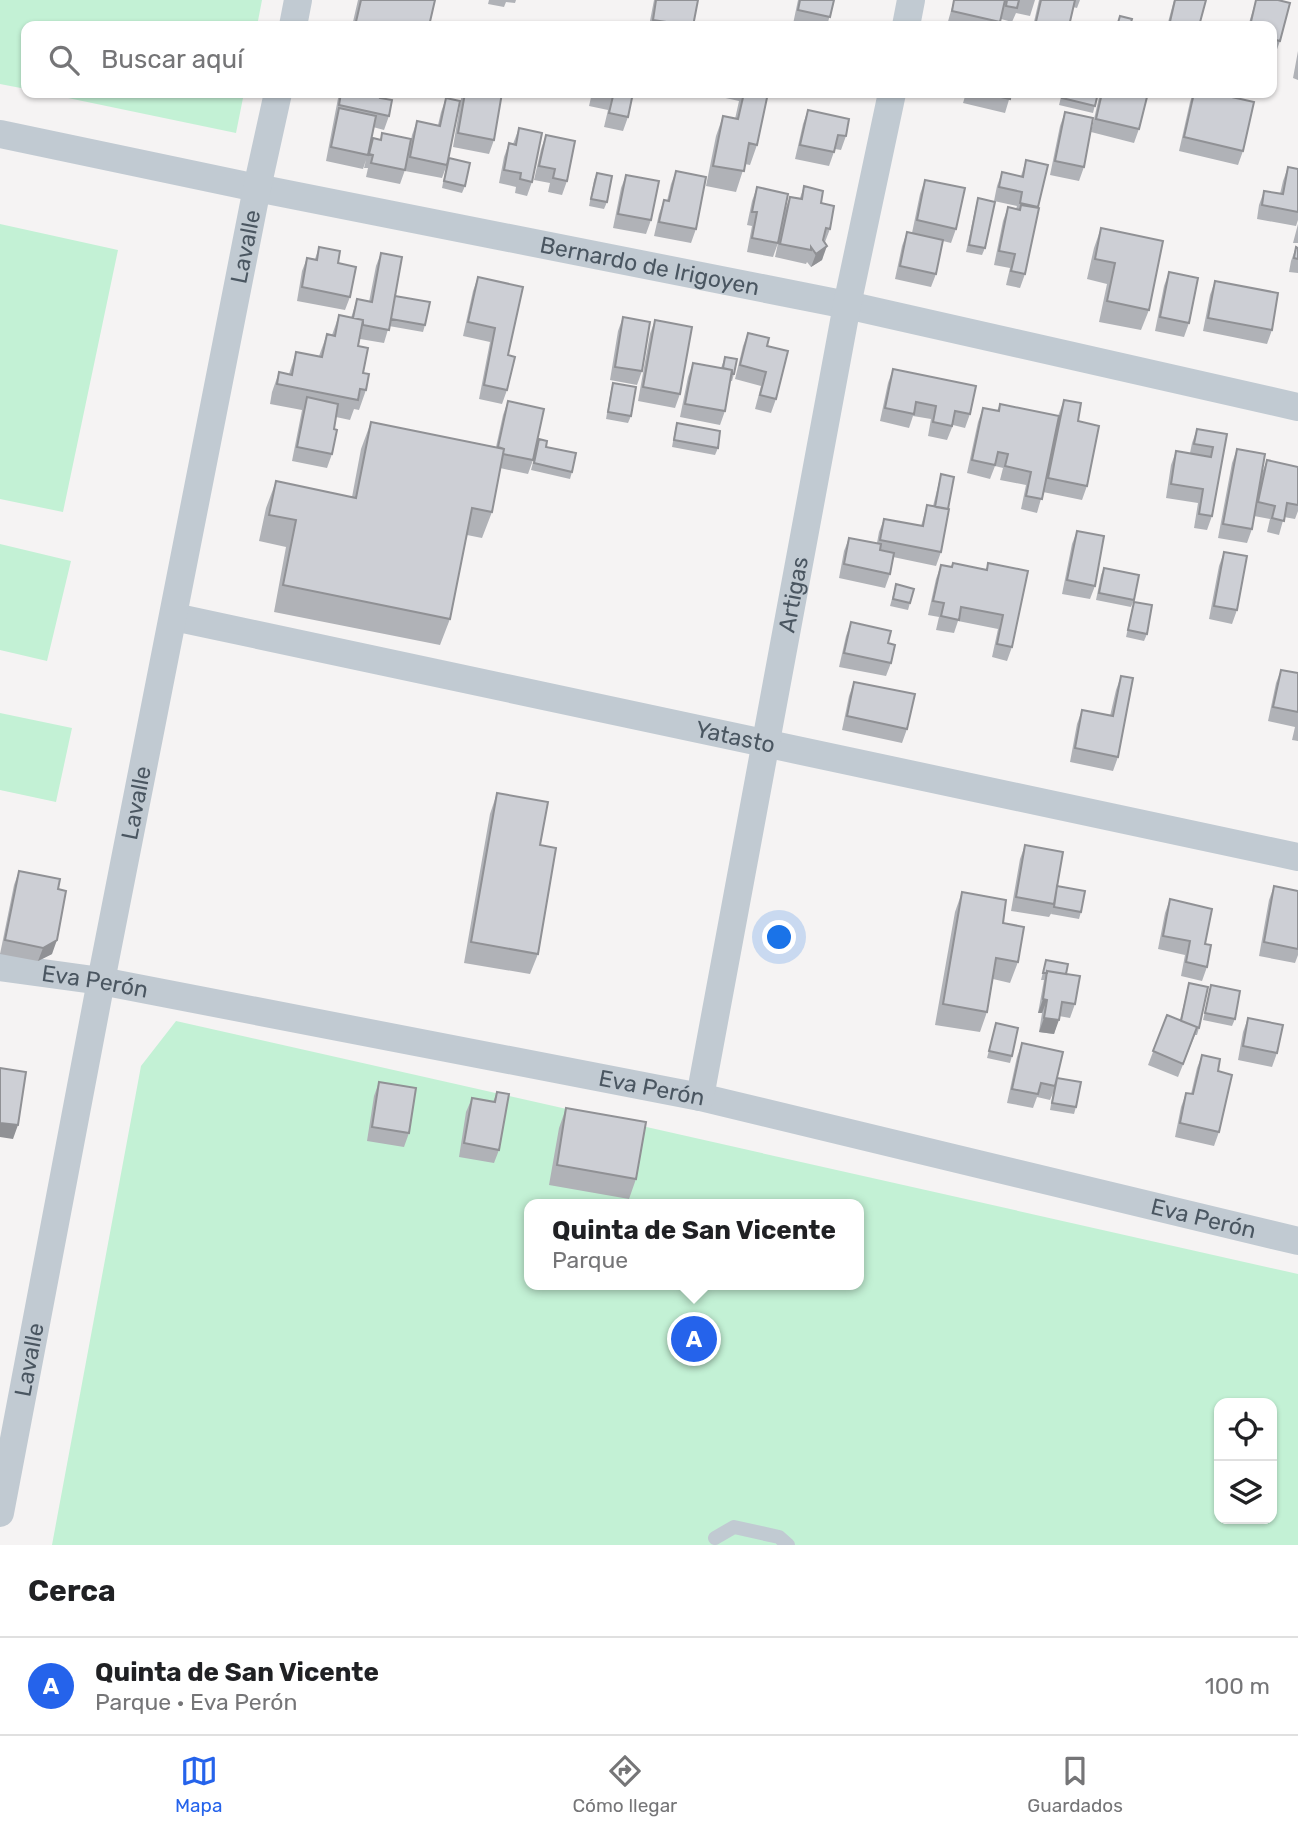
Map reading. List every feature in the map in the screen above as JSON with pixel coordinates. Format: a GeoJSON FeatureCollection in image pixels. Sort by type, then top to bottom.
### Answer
{"type":"FeatureCollection","features":[{"type":"Feature","properties":{"kind":"street"},"geometry":{"type":"LineString","coordinates":[[294,21],[298,0]]}},
{"type":"Feature","properties":{"kind":"street"},"geometry":{"type":"LineString","coordinates":[[907,21],[911,0]]}},
{"type":"Feature","properties":{"kind":"street","name":"Lavalle"},"geometry":{"type":"LineString","coordinates":[[0,1513],[257,188],[277,98]]}},
{"type":"Feature","properties":{"kind":"street","name":"Artigas"},"geometry":{"type":"LineString","coordinates":[[700,1097],[764,742],[848,305],[891,98]]}},
{"type":"Feature","properties":{"kind":"street","name":"Bernardo de Irigoyen"},"geometry":{"type":"LineString","coordinates":[[0,134],[257,188],[848,305],[1298,407]]}},
{"type":"Feature","properties":{"kind":"street","name":"Yatasto"},"geometry":{"type":"LineString","coordinates":[[174,617],[1298,857]]}},
{"type":"Feature","properties":{"kind":"street","name":"Eva Perón"},"geometry":{"type":"LineString","coordinates":[[0,967],[102,981],[700,1097],[1298,1241]]}},
{"type":"Feature","properties":{"kind":"lane"},"geometry":{"type":"LineString","coordinates":[[715,1538],[734,1527],[779,1538],[788,1545]]}},
{"type":"Feature","properties":{"kind":"green space"},"geometry":{"type":"Polygon","coordinates":[[[0,0],[262,0],[258,21],[21,21],[21,88],[0,84],[0,0]]]}},
{"type":"Feature","properties":{"kind":"green space"},"geometry":{"type":"Polygon","coordinates":[[[68,98],[243,98],[236,133],[68,98]]]}},
{"type":"Feature","properties":{"kind":"green space"},"geometry":{"type":"Polygon","coordinates":[[[0,224],[118,250],[63,512],[0,499],[0,224]]]}},
{"type":"Feature","properties":{"kind":"green space"},"geometry":{"type":"Polygon","coordinates":[[[0,544],[71,561],[47,661],[0,650],[0,544]]]}},
{"type":"Feature","properties":{"kind":"green space"},"geometry":{"type":"Polygon","coordinates":[[[0,713],[72,728],[56,802],[0,790],[0,713]]]}},
{"type":"Feature","properties":{"kind":"green space"},"geometry":{"type":"Polygon","coordinates":[[[176,1021],[1298,1274],[1298,1545],[52,1545],[141,1066],[176,1021]]]}},
{"type":"Feature","properties":{"kind":"building"},"geometry":{"type":"Polygon","coordinates":[[[361,0],[435,0],[430,21],[356,21],[361,0]]]}},
{"type":"Feature","properties":{"kind":"building"},"geometry":{"type":"Polygon","coordinates":[[[656,0],[698,0],[694,21],[653,20],[656,0]]]}},
{"type":"Feature","properties":{"kind":"building"},"geometry":{"type":"Polygon","coordinates":[[[800,0],[834,0],[830,17],[798,10],[800,0]]]}},
{"type":"Feature","properties":{"kind":"building"},"geometry":{"type":"Polygon","coordinates":[[[954,0],[1005,0],[1000,21],[952,11],[954,0]]]}},
{"type":"Feature","properties":{"kind":"building"},"geometry":{"type":"Polygon","coordinates":[[[1007,0],[1019,0],[1017,8],[1006,6],[1007,0]]]}},
{"type":"Feature","properties":{"kind":"building"},"geometry":{"type":"Polygon","coordinates":[[[1041,0],[1075,0],[1070,21],[1036,21],[1041,0]]]}},
{"type":"Feature","properties":{"kind":"building"},"geometry":{"type":"Polygon","coordinates":[[[1175,0],[1206,0],[1200,21],[1170,21],[1175,0]]]}},
{"type":"Feature","properties":{"kind":"building"},"geometry":{"type":"Polygon","coordinates":[[[1256,0],[1290,3],[1280,41],[1277,40],[1277,21],[1251,21],[1256,0]]]}},
{"type":"Feature","properties":{"kind":"building"},"geometry":{"type":"Polygon","coordinates":[[[1120,16],[1132,19],[1131,21],[1118,21],[1120,16]]]}},
{"type":"Feature","properties":{"kind":"building"},"geometry":{"type":"Polygon","coordinates":[[[340,98],[392,100],[389,116],[339,105],[340,98]]]}},
{"type":"Feature","properties":{"kind":"building"},"geometry":{"type":"Polygon","coordinates":[[[446,98],[460,101],[447,165],[410,157],[417,121],[440,126],[446,98]]]}},
{"type":"Feature","properties":{"kind":"building"},"geometry":{"type":"Polygon","coordinates":[[[464,98],[501,98],[494,140],[458,133],[464,98]]]}},
{"type":"Feature","properties":{"kind":"building"},"geometry":{"type":"Polygon","coordinates":[[[613,98],[632,98],[628,117],[609,113],[613,98]]]}},
{"type":"Feature","properties":{"kind":"building"},"geometry":{"type":"Polygon","coordinates":[[[743,98],[767,98],[757,145],[749,143],[744,171],[713,166],[723,116],[738,119],[743,98]]]}},
{"type":"Feature","properties":{"kind":"building"},"geometry":{"type":"Polygon","coordinates":[[[1062,98],[1097,98],[1095,106],[1062,98]]]}},
{"type":"Feature","properties":{"kind":"building"},"geometry":{"type":"Polygon","coordinates":[[[1101,98],[1147,98],[1139,129],[1096,119],[1101,98]]]}},
{"type":"Feature","properties":{"kind":"building"},"geometry":{"type":"Polygon","coordinates":[[[1193,98],[1236,98],[1254,102],[1243,151],[1184,137],[1193,98]]]}},
{"type":"Feature","properties":{"kind":"building"},"geometry":{"type":"Polygon","coordinates":[[[339,108],[376,116],[368,155],[331,147],[339,108]]]}},
{"type":"Feature","properties":{"kind":"building"},"geometry":{"type":"Polygon","coordinates":[[[808,110],[849,119],[846,136],[838,135],[834,152],[800,145],[808,110]]]}},
{"type":"Feature","properties":{"kind":"building"},"geometry":{"type":"Polygon","coordinates":[[[1065,112],[1093,118],[1084,167],[1055,161],[1065,112]]]}},
{"type":"Feature","properties":{"kind":"building"},"geometry":{"type":"Polygon","coordinates":[[[519,128],[542,133],[532,182],[520,179],[521,173],[504,170],[509,143],[516,145],[519,128]]]}},
{"type":"Feature","properties":{"kind":"building"},"geometry":{"type":"Polygon","coordinates":[[[382,133],[411,139],[405,170],[371,163],[373,155],[369,154],[373,138],[381,140],[382,133]]]}},
{"type":"Feature","properties":{"kind":"building"},"geometry":{"type":"Polygon","coordinates":[[[546,135],[575,141],[567,181],[553,178],[555,169],[539,166],[546,135]]]}},
{"type":"Feature","properties":{"kind":"building"},"geometry":{"type":"Polygon","coordinates":[[[449,158],[470,163],[465,186],[444,181],[449,158]]]}},
{"type":"Feature","properties":{"kind":"building"},"geometry":{"type":"Polygon","coordinates":[[[1026,160],[1048,165],[1038,207],[1020,203],[1022,192],[999,187],[1002,172],[1023,177],[1026,160]]]}},
{"type":"Feature","properties":{"kind":"building"},"geometry":{"type":"Polygon","coordinates":[[[1288,167],[1298,169],[1298,212],[1262,205],[1264,191],[1283,194],[1288,167]]]}},
{"type":"Feature","properties":{"kind":"building"},"geometry":{"type":"Polygon","coordinates":[[[676,171],[706,177],[696,229],[659,222],[664,200],[669,201],[676,171]]]}},
{"type":"Feature","properties":{"kind":"building"},"geometry":{"type":"Polygon","coordinates":[[[597,173],[612,176],[607,202],[591,199],[597,173]]]}},
{"type":"Feature","properties":{"kind":"building"},"geometry":{"type":"Polygon","coordinates":[[[626,175],[659,181],[651,220],[618,214],[626,175]]]}},
{"type":"Feature","properties":{"kind":"building"},"geometry":{"type":"Polygon","coordinates":[[[925,180],[965,188],[956,229],[917,220],[925,180]]]}},
{"type":"Feature","properties":{"kind":"building"},"geometry":{"type":"Polygon","coordinates":[[[804,186],[823,191],[821,203],[834,206],[830,229],[826,228],[823,240],[827,246],[816,254],[811,247],[811,250],[780,244],[790,197],[802,199],[804,186]]]}},
{"type":"Feature","properties":{"kind":"building"},"geometry":{"type":"Polygon","coordinates":[[[757,187],[788,194],[778,243],[752,238],[757,212],[752,212],[757,187]]]}},
{"type":"Feature","properties":{"kind":"building"},"geometry":{"type":"Polygon","coordinates":[[[978,198],[995,202],[985,248],[969,245],[978,198]]]}},
{"type":"Feature","properties":{"kind":"building"},"geometry":{"type":"Polygon","coordinates":[[[1021,205],[1039,208],[1025,274],[1011,271],[1015,254],[999,251],[1008,207],[1020,210],[1021,205]]]}},
{"type":"Feature","properties":{"kind":"building"},"geometry":{"type":"Polygon","coordinates":[[[1101,228],[1163,241],[1149,310],[1107,301],[1115,263],[1095,259],[1101,228]]]}},
{"type":"Feature","properties":{"kind":"building"},"geometry":{"type":"Polygon","coordinates":[[[907,232],[943,240],[936,274],[900,266],[907,232]]]}},
{"type":"Feature","properties":{"kind":"building"},"geometry":{"type":"Polygon","coordinates":[[[319,247],[340,251],[338,263],[356,267],[350,297],[302,287],[307,258],[317,260],[319,247]]]}},
{"type":"Feature","properties":{"kind":"building"},"geometry":{"type":"Polygon","coordinates":[[[1296,247],[1298,248],[1298,259],[1294,258],[1296,247]]]}},
{"type":"Feature","properties":{"kind":"building"},"geometry":{"type":"Polygon","coordinates":[[[381,253],[402,257],[389,330],[363,325],[363,320],[353,318],[357,299],[372,302],[381,253]]]}},
{"type":"Feature","properties":{"kind":"building"},"geometry":{"type":"Polygon","coordinates":[[[1169,272],[1198,278],[1189,323],[1160,317],[1169,272]]]}},
{"type":"Feature","properties":{"kind":"building"},"geometry":{"type":"Polygon","coordinates":[[[478,277],[523,287],[508,355],[515,357],[507,390],[484,385],[495,328],[468,322],[478,277]]]}},
{"type":"Feature","properties":{"kind":"building"},"geometry":{"type":"Polygon","coordinates":[[[1215,281],[1278,293],[1272,330],[1208,318],[1215,281]]]}},
{"type":"Feature","properties":{"kind":"building"},"geometry":{"type":"Polygon","coordinates":[[[395,296],[430,302],[425,325],[391,319],[395,296]]]}},
{"type":"Feature","properties":{"kind":"building"},"geometry":{"type":"Polygon","coordinates":[[[339,315],[363,320],[358,346],[368,348],[363,373],[369,374],[366,390],[360,389],[358,400],[277,384],[279,372],[292,375],[296,352],[322,357],[327,334],[335,336],[339,315]]]}},
{"type":"Feature","properties":{"kind":"building"},"geometry":{"type":"Polygon","coordinates":[[[623,317],[650,322],[642,371],[615,367],[623,317]]]}},
{"type":"Feature","properties":{"kind":"building"},"geometry":{"type":"Polygon","coordinates":[[[655,320],[692,327],[680,394],[643,387],[655,320]]]}},
{"type":"Feature","properties":{"kind":"building"},"geometry":{"type":"Polygon","coordinates":[[[748,333],[769,338],[767,346],[788,351],[776,399],[760,395],[766,372],[740,365],[748,333]]]}},
{"type":"Feature","properties":{"kind":"building"},"geometry":{"type":"Polygon","coordinates":[[[725,357],[737,359],[734,374],[732,370],[723,368],[725,357]]]}},
{"type":"Feature","properties":{"kind":"building"},"geometry":{"type":"Polygon","coordinates":[[[693,363],[732,370],[725,411],[685,404],[693,363]]]}},
{"type":"Feature","properties":{"kind":"building"},"geometry":{"type":"Polygon","coordinates":[[[893,369],[976,386],[970,414],[955,411],[952,426],[933,422],[936,406],[916,402],[914,414],[885,408],[893,369]]]}},
{"type":"Feature","properties":{"kind":"building"},"geometry":{"type":"Polygon","coordinates":[[[613,383],[636,387],[631,416],[608,412],[613,383]]]}},
{"type":"Feature","properties":{"kind":"building"},"geometry":{"type":"Polygon","coordinates":[[[307,397],[338,404],[334,429],[337,430],[332,454],[297,447],[307,397]]]}},
{"type":"Feature","properties":{"kind":"building"},"geometry":{"type":"Polygon","coordinates":[[[1064,400],[1081,403],[1078,421],[1099,426],[1087,486],[1048,478],[1064,400]]]}},
{"type":"Feature","properties":{"kind":"building"},"geometry":{"type":"Polygon","coordinates":[[[508,401],[544,409],[533,460],[503,454],[504,449],[498,447],[508,401]]]}},
{"type":"Feature","properties":{"kind":"building"},"geometry":{"type":"Polygon","coordinates":[[[1000,404],[1059,416],[1042,499],[1026,496],[1031,472],[1005,466],[1008,454],[998,452],[995,465],[972,460],[983,408],[999,411],[1000,404]]]}},
{"type":"Feature","properties":{"kind":"building"},"geometry":{"type":"Polygon","coordinates":[[[371,422],[504,449],[492,512],[472,508],[450,619],[283,585],[296,520],[269,515],[276,481],[356,498],[371,422]]]}},
{"type":"Feature","properties":{"kind":"building"},"geometry":{"type":"Polygon","coordinates":[[[677,423],[720,431],[718,448],[674,440],[677,423]]]}},
{"type":"Feature","properties":{"kind":"building"},"geometry":{"type":"Polygon","coordinates":[[[1197,429],[1227,434],[1212,516],[1199,514],[1203,489],[1171,484],[1176,451],[1211,457],[1213,447],[1194,444],[1197,429]]]}},
{"type":"Feature","properties":{"kind":"building"},"geometry":{"type":"Polygon","coordinates":[[[539,439],[547,441],[546,447],[576,453],[572,472],[534,463],[539,439]]]}},
{"type":"Feature","properties":{"kind":"building"},"geometry":{"type":"Polygon","coordinates":[[[1237,449],[1265,454],[1252,529],[1223,524],[1237,449]]]}},
{"type":"Feature","properties":{"kind":"building"},"geometry":{"type":"Polygon","coordinates":[[[1267,460],[1298,467],[1298,505],[1287,503],[1284,521],[1272,518],[1275,506],[1258,502],[1267,460]]]}},
{"type":"Feature","properties":{"kind":"building"},"geometry":{"type":"Polygon","coordinates":[[[941,474],[954,477],[948,509],[935,507],[941,474]]]}},
{"type":"Feature","properties":{"kind":"building"},"geometry":{"type":"Polygon","coordinates":[[[927,505],[949,509],[941,552],[880,540],[884,519],[923,526],[927,505]]]}},
{"type":"Feature","properties":{"kind":"building"},"geometry":{"type":"Polygon","coordinates":[[[1077,531],[1104,536],[1095,586],[1067,580],[1077,531]]]}},
{"type":"Feature","properties":{"kind":"building"},"geometry":{"type":"Polygon","coordinates":[[[849,538],[881,544],[880,550],[894,553],[890,574],[844,564],[849,538]]]}},
{"type":"Feature","properties":{"kind":"building"},"geometry":{"type":"Polygon","coordinates":[[[1224,552],[1247,556],[1237,610],[1214,606],[1224,552]]]}},
{"type":"Feature","properties":{"kind":"building"},"geometry":{"type":"Polygon","coordinates":[[[953,563],[987,570],[988,563],[1028,571],[1012,647],[997,644],[1003,615],[961,607],[959,620],[941,616],[944,603],[933,601],[941,565],[952,567],[953,563]]]}},
{"type":"Feature","properties":{"kind":"building"},"geometry":{"type":"Polygon","coordinates":[[[1104,568],[1139,575],[1134,600],[1099,593],[1104,568]]]}},
{"type":"Feature","properties":{"kind":"building"},"geometry":{"type":"Polygon","coordinates":[[[896,584],[914,589],[910,603],[893,599],[896,584]]]}},
{"type":"Feature","properties":{"kind":"building"},"geometry":{"type":"Polygon","coordinates":[[[1134,602],[1152,605],[1147,634],[1128,630],[1134,602]]]}},
{"type":"Feature","properties":{"kind":"building"},"geometry":{"type":"Polygon","coordinates":[[[851,622],[891,631],[888,643],[895,645],[891,663],[844,653],[851,622]]]}},
{"type":"Feature","properties":{"kind":"building"},"geometry":{"type":"Polygon","coordinates":[[[1281,670],[1298,673],[1298,712],[1273,707],[1281,670]]]}},
{"type":"Feature","properties":{"kind":"building"},"geometry":{"type":"Polygon","coordinates":[[[1121,676],[1133,678],[1118,757],[1075,748],[1082,710],[1113,716],[1121,676]]]}},
{"type":"Feature","properties":{"kind":"building"},"geometry":{"type":"Polygon","coordinates":[[[854,682],[915,694],[907,729],[847,716],[854,682]]]}},
{"type":"Feature","properties":{"kind":"building"},"geometry":{"type":"Polygon","coordinates":[[[497,793],[548,802],[540,845],[556,848],[538,954],[471,942],[497,793]]]}},
{"type":"Feature","properties":{"kind":"building"},"geometry":{"type":"Polygon","coordinates":[[[1025,845],[1063,852],[1054,904],[1016,897],[1025,845]]]}},
{"type":"Feature","properties":{"kind":"building"},"geometry":{"type":"Polygon","coordinates":[[[19,871],[60,879],[58,889],[66,891],[57,940],[43,948],[5,940],[19,871]]]}},
{"type":"Feature","properties":{"kind":"building"},"geometry":{"type":"Polygon","coordinates":[[[1057,886],[1085,891],[1081,912],[1054,907],[1057,886]]]}},
{"type":"Feature","properties":{"kind":"building"},"geometry":{"type":"Polygon","coordinates":[[[1274,886],[1298,891],[1298,949],[1264,942],[1274,886]]]}},
{"type":"Feature","properties":{"kind":"building"},"geometry":{"type":"Polygon","coordinates":[[[962,892],[1006,900],[1003,923],[1024,927],[1018,962],[996,958],[987,1012],[943,1004],[962,892]]]}},
{"type":"Feature","properties":{"kind":"building"},"geometry":{"type":"Polygon","coordinates":[[[1170,899],[1212,909],[1205,944],[1211,945],[1207,967],[1186,962],[1190,941],[1163,936],[1170,899]]]}},
{"type":"Feature","properties":{"kind":"building"},"geometry":{"type":"Polygon","coordinates":[[[1046,960],[1068,964],[1066,974],[1047,971],[1043,973],[1046,960]]]}},
{"type":"Feature","properties":{"kind":"building"},"geometry":{"type":"Polygon","coordinates":[[[1047,971],[1080,976],[1075,1004],[1062,1002],[1059,1020],[1044,1018],[1047,1000],[1043,999],[1047,971]]]}},
{"type":"Feature","properties":{"kind":"building"},"geometry":{"type":"Polygon","coordinates":[[[1189,983],[1208,987],[1199,1028],[1181,1021],[1189,983]]]}},
{"type":"Feature","properties":{"kind":"building"},"geometry":{"type":"Polygon","coordinates":[[[1211,985],[1240,991],[1235,1019],[1205,1013],[1211,985]]]}},
{"type":"Feature","properties":{"kind":"building"},"geometry":{"type":"Polygon","coordinates":[[[1167,1015],[1197,1027],[1183,1064],[1153,1051],[1167,1015]]]}},
{"type":"Feature","properties":{"kind":"building"},"geometry":{"type":"Polygon","coordinates":[[[1248,1018],[1283,1025],[1277,1053],[1243,1046],[1248,1018]]]}},
{"type":"Feature","properties":{"kind":"building"},"geometry":{"type":"Polygon","coordinates":[[[996,1023],[1018,1028],[1012,1056],[989,1051],[996,1023]]]}},
{"type":"Feature","properties":{"kind":"building"},"geometry":{"type":"Polygon","coordinates":[[[1022,1043],[1063,1052],[1055,1086],[1041,1083],[1038,1094],[1012,1089],[1022,1043]]]}},
{"type":"Feature","properties":{"kind":"building"},"geometry":{"type":"Polygon","coordinates":[[[1202,1055],[1220,1059],[1218,1071],[1232,1075],[1219,1132],[1180,1123],[1186,1093],[1193,1094],[1202,1055]]]}},
{"type":"Feature","properties":{"kind":"building"},"geometry":{"type":"Polygon","coordinates":[[[0,1068],[26,1072],[18,1125],[0,1123],[0,1068]]]}},
{"type":"Feature","properties":{"kind":"building"},"geometry":{"type":"Polygon","coordinates":[[[1057,1078],[1081,1082],[1076,1107],[1052,1103],[1057,1078]]]}},
{"type":"Feature","properties":{"kind":"building"},"geometry":{"type":"Polygon","coordinates":[[[379,1082],[416,1088],[409,1133],[372,1127],[379,1082]]]}},
{"type":"Feature","properties":{"kind":"building"},"geometry":{"type":"Polygon","coordinates":[[[497,1092],[509,1094],[499,1150],[464,1143],[472,1098],[495,1102],[497,1092]]]}},
{"type":"Feature","properties":{"kind":"building"},"geometry":{"type":"Polygon","coordinates":[[[566,1108],[646,1122],[636,1179],[557,1165],[566,1108]]]}},
{"type":"Feature","properties":{"kind":"place","name":"Quinta de San Vicente"},"geometry":{"type":"Point","coordinates":[694,1339]}}]}
